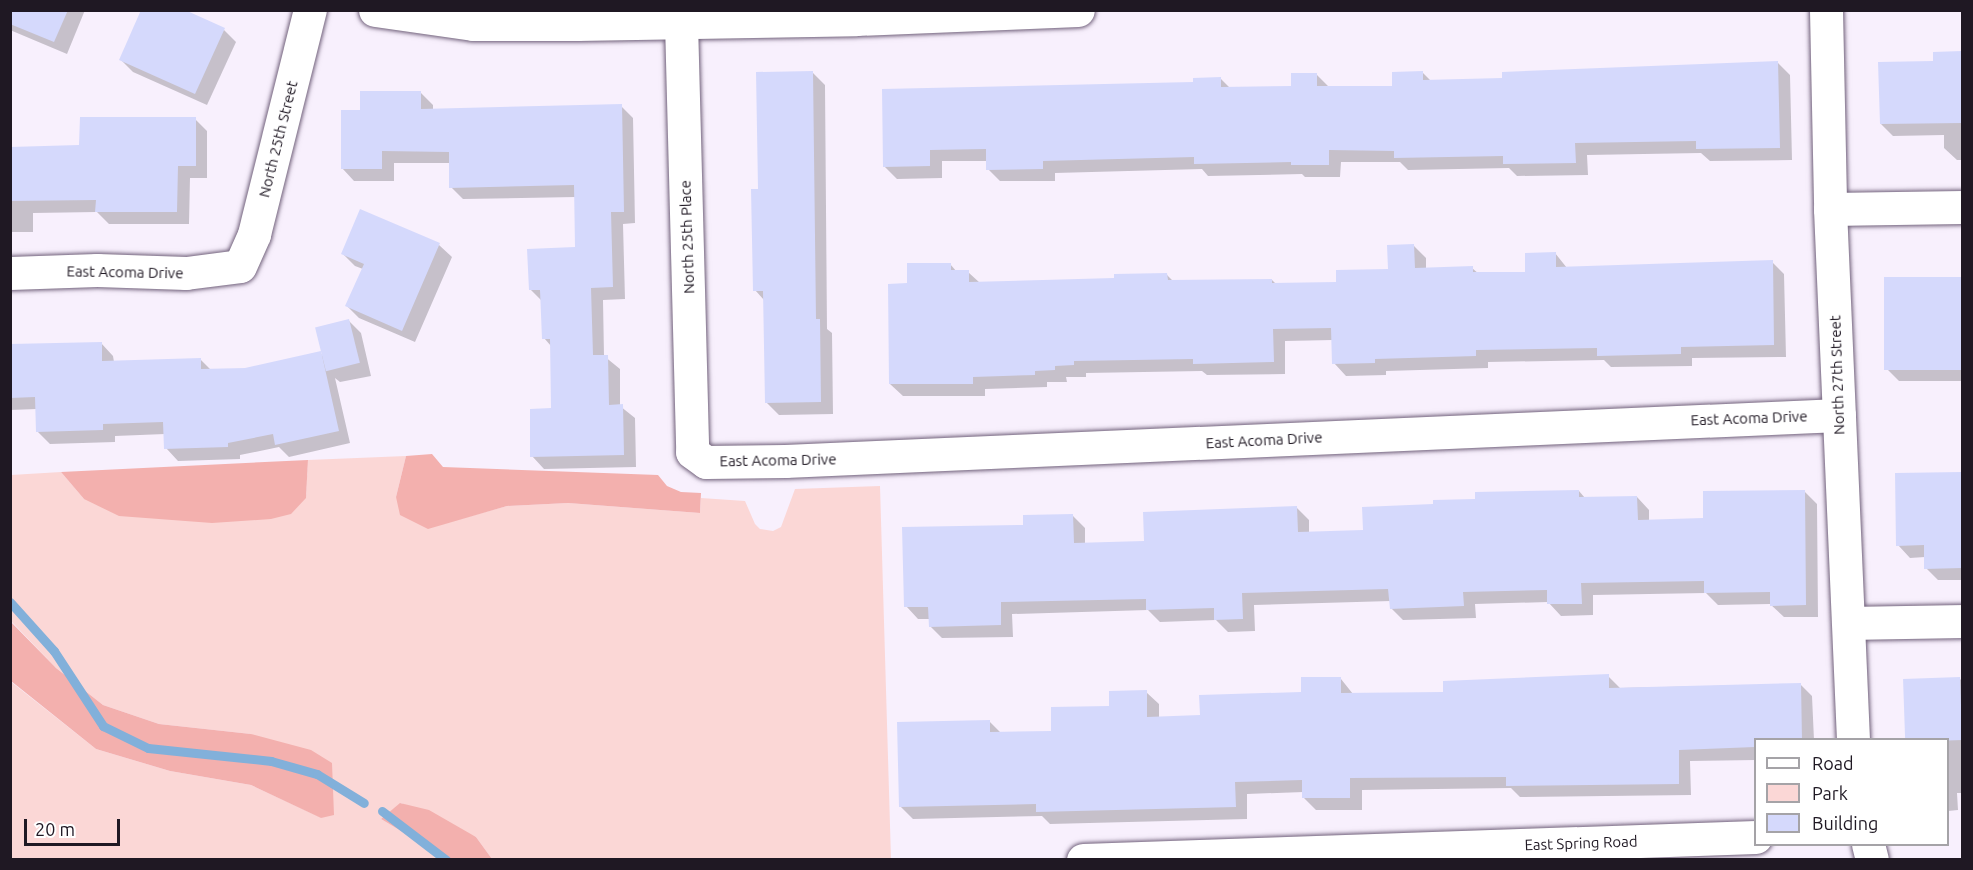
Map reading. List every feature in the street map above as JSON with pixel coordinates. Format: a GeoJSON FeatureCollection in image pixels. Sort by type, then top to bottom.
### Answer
{"type":"FeatureCollection","features":[{"type":"Feature","properties":{"kind":"street","name":"North 25th Street"},"geometry":{"type":"LineString","coordinates":[[240,266],[254,234],[310,10]]}},
{"type":"Feature","properties":{"kind":"street"},"geometry":{"type":"LineString","coordinates":[[375,10],[473,24],[681,22],[1078,10]]}},
{"type":"Feature","properties":{"kind":"street","name":"North 27th Street"},"geometry":{"type":"LineString","coordinates":[[1826,10],[1830,209],[1853,738]]}},
{"type":"Feature","properties":{"kind":"street","name":"North 25th Place"},"geometry":{"type":"LineString","coordinates":[[681,22],[692,452]]}},
{"type":"Feature","properties":{"kind":"street"},"geometry":{"type":"LineString","coordinates":[[1830,209],[1962,207]]}},
{"type":"Feature","properties":{"kind":"street","name":"East Acoma Drive"},"geometry":{"type":"LineString","coordinates":[[10,273],[97,270],[186,273],[240,266]]}},
{"type":"Feature","properties":{"kind":"street","name":"East Acoma Drive"},"geometry":{"type":"LineString","coordinates":[[692,452],[706,462],[785,461],[1839,415]]}},
{"type":"Feature","properties":{"kind":"street"},"geometry":{"type":"LineString","coordinates":[[1849,623],[1962,621]]}},
{"type":"Feature","properties":{"kind":"street","name":"East Spring Road"},"geometry":{"type":"LineString","coordinates":[[1083,860],[1363,855],[1754,837]]}},
{"type":"Feature","properties":{"kind":"green space"},"geometry":{"type":"Polygon","coordinates":[[[406,456],[396,497],[428,528],[507,506],[568,503],[700,513],[701,498],[745,501],[755,524],[760,529],[773,531],[781,527],[795,489],[880,486],[891,859],[492,859],[476,837],[401,803],[381,819],[426,846],[442,859],[11,859],[10,681],[96,749],[170,771],[251,785],[322,818],[251,734],[159,724],[103,705],[56,668],[11,621],[11,475],[61,472],[84,499],[306,498],[308,460],[406,456]]]}},
{"type":"Feature","properties":{"kind":"shaded area"},"geometry":{"type":"Polygon","coordinates":[[[432,454],[443,467],[658,475],[667,486],[681,492],[701,493],[700,513],[568,503],[507,506],[428,529],[400,515],[396,497],[406,456],[432,454]]]}},
{"type":"Feature","properties":{"kind":"shaded area"},"geometry":{"type":"Polygon","coordinates":[[[308,460],[306,498],[291,514],[271,519],[212,523],[119,516],[84,499],[61,472],[308,460]]]}},
{"type":"Feature","properties":{"kind":"shaded area"},"geometry":{"type":"Polygon","coordinates":[[[10,621],[56,668],[103,705],[159,724],[251,734],[311,750],[332,763],[334,815],[321,818],[251,785],[170,771],[96,749],[11,681],[10,621]]]}},
{"type":"Feature","properties":{"kind":"shaded area"},"geometry":{"type":"Polygon","coordinates":[[[400,803],[429,810],[476,837],[492,859],[442,859],[426,846],[381,819],[400,803]]]}},
{"type":"Feature","properties":{"kind":"building"},"geometry":{"type":"Polygon","coordinates":[[[10,10],[68,10],[54,42],[10,24],[10,10]]]}},
{"type":"Feature","properties":{"kind":"building"},"geometry":{"type":"Polygon","coordinates":[[[141,10],[185,10],[225,28],[195,94],[119,60],[141,10]]]}},
{"type":"Feature","properties":{"kind":"building"},"geometry":{"type":"Polygon","coordinates":[[[1962,51],[1962,123],[1880,124],[1878,62],[1933,61],[1933,52],[1962,51]]]}},
{"type":"Feature","properties":{"kind":"building"},"geometry":{"type":"Polygon","coordinates":[[[1778,61],[1780,148],[1696,149],[1696,141],[1575,143],[1576,163],[1503,164],[1503,156],[1394,158],[1394,151],[1329,150],[1329,165],[1291,165],[1291,162],[1194,164],[1194,157],[1043,161],[1043,169],[986,170],[986,149],[930,150],[930,166],[883,167],[882,89],[1193,82],[1193,78],[1221,77],[1221,87],[1291,86],[1291,73],[1317,73],[1317,86],[1392,86],[1392,72],[1423,71],[1423,80],[1502,78],[1502,72],[1778,61]]]}},
{"type":"Feature","properties":{"kind":"building"},"geometry":{"type":"Polygon","coordinates":[[[813,71],[816,319],[820,319],[821,402],[765,403],[763,291],[753,291],[751,189],[758,189],[756,72],[813,71]]]}},
{"type":"Feature","properties":{"kind":"building"},"geometry":{"type":"Polygon","coordinates":[[[360,91],[421,91],[421,109],[622,104],[624,212],[611,212],[613,287],[591,288],[593,355],[608,355],[609,405],[623,404],[624,455],[530,457],[530,409],[551,408],[550,339],[542,339],[540,290],[529,290],[527,249],[575,247],[574,185],[449,188],[449,152],[382,151],[382,169],[341,169],[341,110],[360,110],[360,91]]]}},
{"type":"Feature","properties":{"kind":"building"},"geometry":{"type":"Polygon","coordinates":[[[80,117],[196,117],[196,166],[178,166],[177,212],[95,212],[96,200],[10,201],[10,147],[79,145],[80,117]]]}},
{"type":"Feature","properties":{"kind":"building"},"geometry":{"type":"Polygon","coordinates":[[[360,209],[440,243],[402,331],[345,306],[364,264],[341,254],[360,209]]]}},
{"type":"Feature","properties":{"kind":"building"},"geometry":{"type":"Polygon","coordinates":[[[1414,244],[1415,268],[1473,266],[1473,272],[1525,272],[1525,253],[1556,252],[1556,267],[1773,260],[1774,345],[1681,347],[1681,354],[1597,356],[1597,348],[1476,350],[1476,356],[1375,359],[1375,363],[1332,364],[1331,328],[1273,329],[1274,362],[1193,364],[1193,359],[1074,361],[1074,365],[1055,366],[1055,370],[1035,371],[1035,375],[973,377],[973,384],[889,384],[888,284],[907,283],[907,263],[951,263],[951,270],[969,270],[969,282],[1114,278],[1114,274],[1167,273],[1168,280],[1272,279],[1272,283],[1336,282],[1336,270],[1388,269],[1387,245],[1414,244]]]}},
{"type":"Feature","properties":{"kind":"building"},"geometry":{"type":"Polygon","coordinates":[[[1884,277],[1962,277],[1962,370],[1884,370],[1884,277]]]}},
{"type":"Feature","properties":{"kind":"building"},"geometry":{"type":"Polygon","coordinates":[[[349,319],[360,363],[326,371],[315,327],[349,319]]]}},
{"type":"Feature","properties":{"kind":"building"},"geometry":{"type":"Polygon","coordinates":[[[102,342],[102,361],[201,358],[201,369],[245,368],[321,351],[339,431],[275,445],[273,434],[228,443],[228,447],[164,449],[163,422],[103,424],[103,430],[36,432],[35,397],[10,398],[10,344],[102,342]]]}},
{"type":"Feature","properties":{"kind":"building"},"geometry":{"type":"Polygon","coordinates":[[[1962,472],[1962,568],[1924,569],[1924,545],[1896,546],[1895,473],[1962,472]]]}},
{"type":"Feature","properties":{"kind":"building"},"geometry":{"type":"Polygon","coordinates":[[[1579,490],[1579,497],[1637,496],[1638,520],[1703,518],[1703,491],[1805,490],[1806,605],[1770,606],[1770,592],[1704,593],[1704,581],[1581,583],[1582,604],[1547,604],[1547,590],[1463,592],[1464,606],[1390,609],[1388,589],[1242,593],[1243,619],[1214,620],[1214,608],[1146,610],[1146,599],[1001,602],[1001,625],[929,627],[928,607],[904,607],[902,527],[1023,525],[1023,515],[1073,514],[1074,543],[1144,541],[1143,512],[1297,506],[1298,532],[1363,530],[1362,507],[1433,504],[1433,500],[1475,499],[1475,492],[1579,490]]]}},
{"type":"Feature","properties":{"kind":"building"},"geometry":{"type":"Polygon","coordinates":[[[1609,674],[1609,688],[1801,683],[1802,738],[1754,738],[1754,747],[1679,750],[1679,784],[1506,786],[1506,777],[1350,778],[1350,798],[1302,798],[1302,780],[1235,782],[1236,807],[1036,812],[1036,804],[899,807],[897,722],[990,720],[990,732],[1051,731],[1051,707],[1109,706],[1109,691],[1147,690],[1147,717],[1200,715],[1199,695],[1301,692],[1301,677],[1341,677],[1341,693],[1443,692],[1443,681],[1609,674]]]}},
{"type":"Feature","properties":{"kind":"building"},"geometry":{"type":"Polygon","coordinates":[[[1960,677],[1962,740],[1905,738],[1903,679],[1960,677]]]}},
{"type":"Feature","properties":{"kind":"waterway"},"geometry":{"type":"LineString","coordinates":[[10,602],[54,651],[103,726],[148,748],[271,761],[317,774],[364,803]]}},
{"type":"Feature","properties":{"kind":"waterway"},"geometry":{"type":"LineString","coordinates":[[382,811],[446,860]]}}]}
